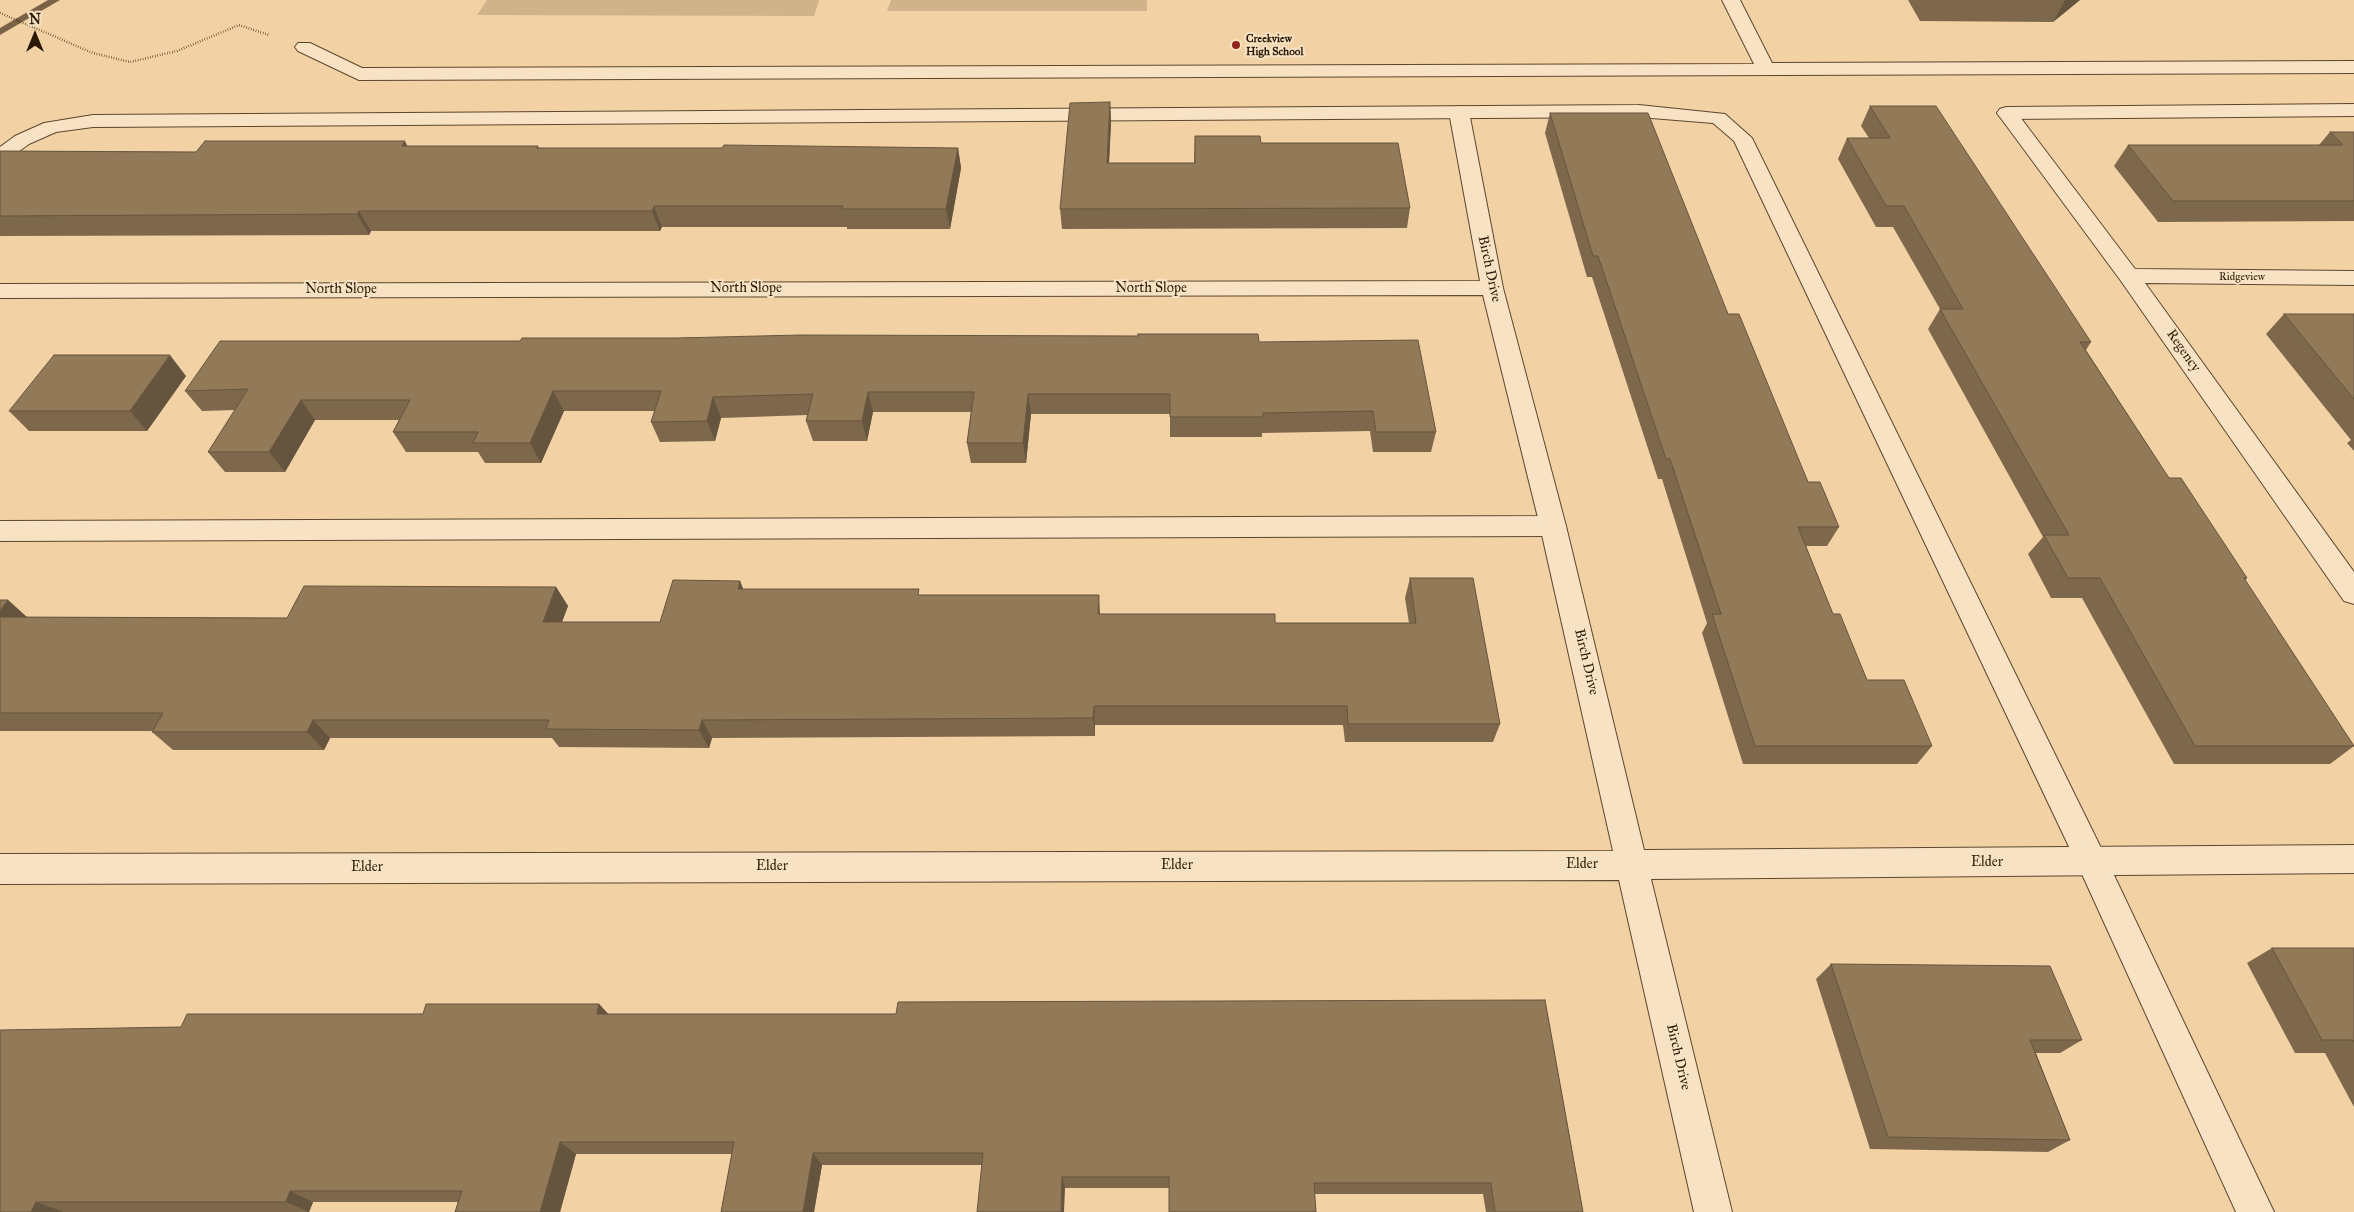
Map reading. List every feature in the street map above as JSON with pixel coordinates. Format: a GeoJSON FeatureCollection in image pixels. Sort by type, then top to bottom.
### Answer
{"type":"FeatureCollection","features":[{"type":"Feature","properties":{"kind":"street"},"geometry":{"type":"LineString","coordinates":[[1731,0],[1766,69]]}},
{"type":"Feature","properties":{"kind":"street"},"geometry":{"type":"LineString","coordinates":[[304,47],[359,74],[2354,67]]}},
{"type":"Feature","properties":{"kind":"street","name":"Regency"},"geometry":{"type":"LineString","coordinates":[[2354,110],[2007,113],[2129,276],[2354,593]]}},
{"type":"Feature","properties":{"kind":"street"},"geometry":{"type":"LineString","coordinates":[[0,156],[22,140],[52,127],[93,121],[1639,111],[1718,118],[1742,138],[2092,862],[2255,1212]]}},
{"type":"Feature","properties":{"kind":"street","name":"Birch Drive"},"geometry":{"type":"LineString","coordinates":[[1459,112],[1492,288],[1553,526],[1634,865],[1713,1212]]}},
{"type":"Feature","properties":{"kind":"street","name":"Ridgeview"},"geometry":{"type":"LineString","coordinates":[[2129,276],[2354,278]]}},
{"type":"Feature","properties":{"kind":"street","name":"North Slope"},"geometry":{"type":"LineString","coordinates":[[0,291],[1492,288]]}},
{"type":"Feature","properties":{"kind":"street"},"geometry":{"type":"LineString","coordinates":[[0,531],[1553,526]]}},
{"type":"Feature","properties":{"kind":"street","name":"Elder"},"geometry":{"type":"LineString","coordinates":[[0,869],[1634,865],[2354,860]]}},
{"type":"Feature","properties":{"kind":"path"},"geometry":{"type":"LineString","coordinates":[[0,13],[93,53],[130,62],[153,59],[178,52],[239,25],[304,47]]}},
{"type":"Feature","properties":{"kind":"shaded area"},"geometry":{"type":"Polygon","coordinates":[[[487,0],[819,0],[814,16],[477,15],[487,0]]]}},
{"type":"Feature","properties":{"kind":"shaded area"},"geometry":{"type":"Polygon","coordinates":[[[891,0],[1147,0],[1147,11],[887,11],[891,0]]]}},
{"type":"Feature","properties":{"kind":"building"},"geometry":{"type":"Polygon","coordinates":[[[1110,102],[1107,163],[1195,163],[1195,136],[1260,136],[1261,143],[1398,143],[1410,208],[1060,209],[1070,103],[1110,102]]]}},
{"type":"Feature","properties":{"kind":"building"},"geometry":{"type":"Polygon","coordinates":[[[1870,106],[1936,106],[2091,342],[2080,342],[2169,478],[2181,478],[2354,746],[2195,746],[2100,578],[2068,578],[2044,535],[2069,535],[1940,309],[1963,309],[1904,206],[1886,206],[1847,138],[1890,138],[1870,106]]]}},
{"type":"Feature","properties":{"kind":"building"},"geometry":{"type":"Polygon","coordinates":[[[1550,113],[1648,113],[1728,314],[1739,314],[1808,482],[1820,482],[1839,527],[1798,527],[1833,614],[1840,614],[1867,680],[1904,680],[1932,746],[1755,746],[1712,614],[1721,614],[1670,459],[1666,459],[1598,256],[1593,256],[1550,113]]]}},
{"type":"Feature","properties":{"kind":"building"},"geometry":{"type":"Polygon","coordinates":[[[2330,132],[2354,132],[2354,201],[2173,201],[2128,145],[2343,145],[2330,132]]]}},
{"type":"Feature","properties":{"kind":"building"},"geometry":{"type":"Polygon","coordinates":[[[205,141],[405,141],[402,146],[538,146],[537,148],[722,148],[724,145],[958,148],[946,209],[842,209],[843,206],[654,206],[652,211],[359,211],[357,214],[0,216],[0,151],[196,152],[205,141]]]}},
{"type":"Feature","properties":{"kind":"building"},"geometry":{"type":"Polygon","coordinates":[[[2284,314],[2354,314],[2354,399],[2284,314]]]}},
{"type":"Feature","properties":{"kind":"building"},"geometry":{"type":"Polygon","coordinates":[[[1138,334],[1258,334],[1259,342],[1418,340],[1436,432],[1376,432],[1373,411],[1263,413],[1263,417],[1170,417],[1170,394],[1028,394],[1023,443],[967,443],[974,392],[868,392],[862,421],[806,421],[813,394],[713,397],[707,421],[651,422],[661,391],[553,391],[530,443],[473,443],[478,432],[393,432],[410,400],[301,400],[269,452],[208,452],[248,389],[185,391],[220,341],[520,341],[522,338],[677,338],[800,335],[1138,336],[1138,334]]]}},
{"type":"Feature","properties":{"kind":"building"},"geometry":{"type":"Polygon","coordinates":[[[54,355],[170,355],[130,411],[9,411],[54,355]]]}},
{"type":"Feature","properties":{"kind":"building"},"geometry":{"type":"Polygon","coordinates":[[[1410,578],[1473,578],[1500,724],[1348,724],[1347,706],[1094,706],[1093,718],[702,720],[699,730],[546,729],[549,720],[313,720],[307,732],[152,732],[163,713],[0,713],[0,617],[287,618],[304,586],[556,587],[543,622],[660,622],[673,580],[740,581],[738,589],[919,589],[918,595],[1099,595],[1098,614],[1275,614],[1275,623],[1416,623],[1410,578]]]}},
{"type":"Feature","properties":{"kind":"building"},"geometry":{"type":"Polygon","coordinates":[[[0,600],[8,600],[0,611],[0,600]]]}},
{"type":"Feature","properties":{"kind":"building"},"geometry":{"type":"Polygon","coordinates":[[[2272,948],[2354,948],[2354,1042],[2353,1040],[2322,1040],[2272,948]]]}},
{"type":"Feature","properties":{"kind":"building"},"geometry":{"type":"Polygon","coordinates":[[[1831,964],[2050,966],[2082,1040],[2030,1040],[2070,1140],[1888,1137],[1831,964]]]}},
{"type":"Feature","properties":{"kind":"building"},"geometry":{"type":"Polygon","coordinates":[[[1545,1000],[1583,1212],[1495,1212],[1491,1183],[1314,1183],[1316,1212],[1169,1212],[1169,1177],[1062,1177],[1061,1212],[977,1212],[983,1153],[813,1153],[803,1212],[721,1212],[734,1142],[560,1142],[540,1212],[455,1212],[462,1191],[290,1191],[286,1202],[36,1202],[31,1212],[0,1212],[0,1030],[181,1027],[187,1014],[423,1014],[426,1004],[599,1004],[597,1014],[896,1014],[898,1002],[1545,1000]]]}},
{"type":"Feature","properties":{"kind":"waterway"},"geometry":{"type":"LineString","coordinates":[[0,32],[55,0]]}},
{"type":"Feature","properties":{"kind":"place","name":"Creekview High School"},"geometry":{"type":"Point","coordinates":[1236,45]}}]}
